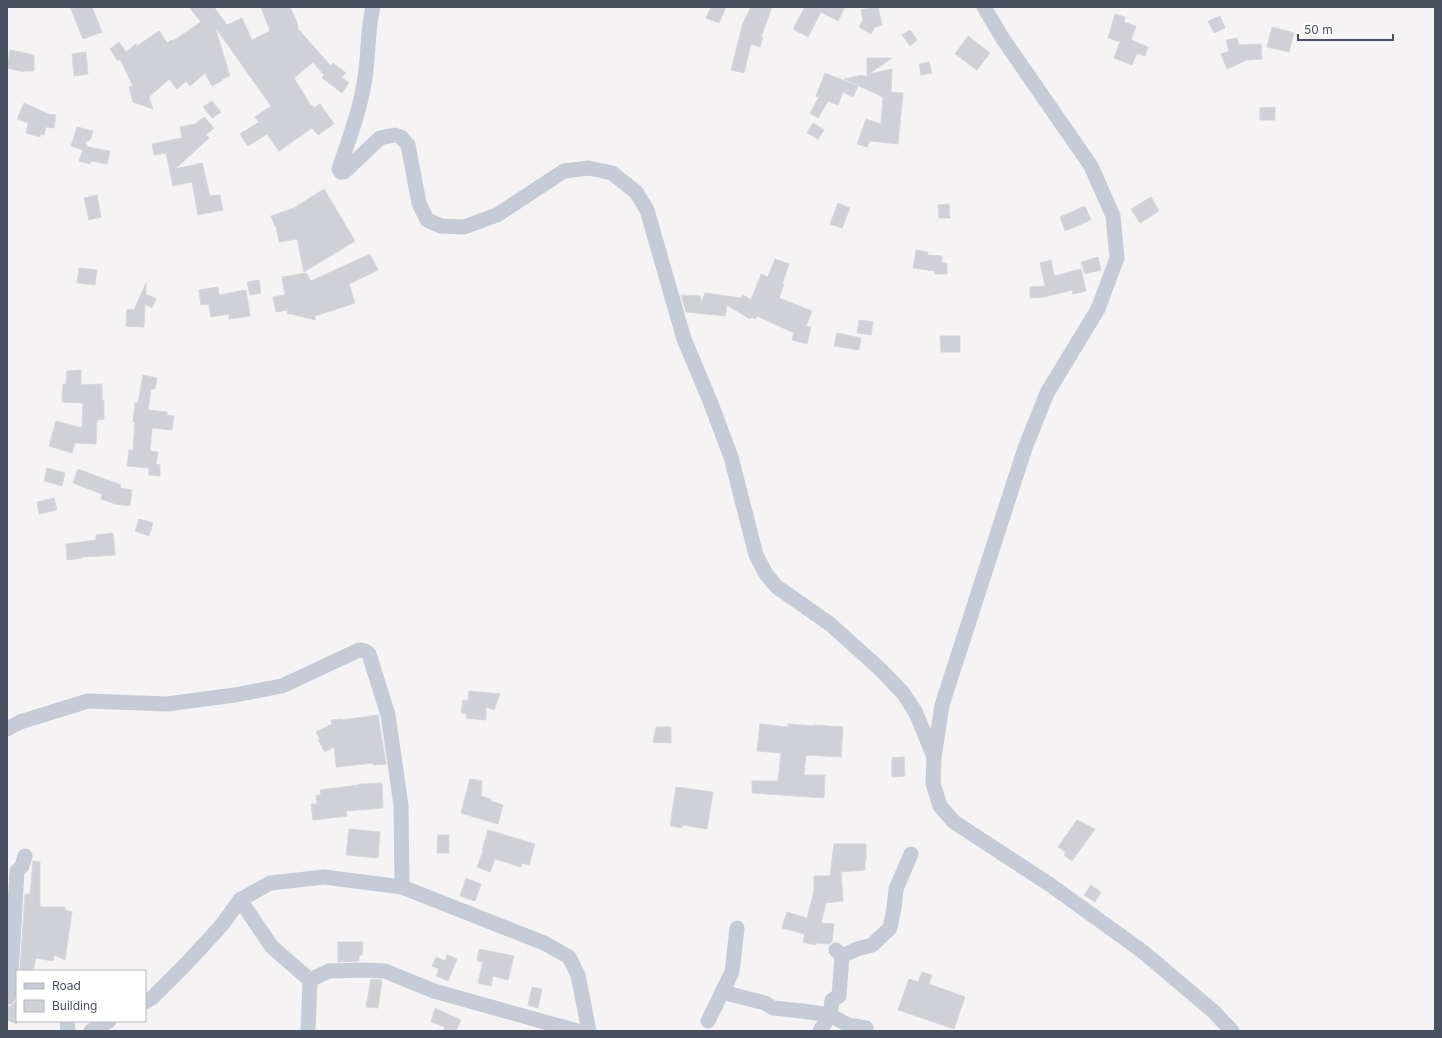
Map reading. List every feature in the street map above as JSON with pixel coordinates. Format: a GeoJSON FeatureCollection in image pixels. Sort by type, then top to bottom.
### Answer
{"type":"FeatureCollection","features":[{"type":"Feature","properties":{"kind":"street"},"geometry":{"type":"LineString","coordinates":[[373,7],[370,18],[366,77],[361,100],[339,169],[341,172],[344,172],[380,138],[395,135],[401,137],[408,145],[419,203],[427,220],[441,226],[464,227],[497,215],[564,171],[589,168],[612,173],[636,192],[647,210],[684,339],[710,401],[731,457],[756,555],[766,574],[778,587],[830,624],[880,669],[903,693],[916,713],[934,758]]}},
{"type":"Feature","properties":{"kind":"street"},"geometry":{"type":"LineString","coordinates":[[984,7],[1003,39],[1090,166],[1113,216],[1117,258],[1098,310],[1047,393],[1025,448],[942,705],[934,758],[933,783],[940,806],[954,822],[1049,884],[1142,951],[1213,1011],[1232,1031]]}},
{"type":"Feature","properties":{"kind":"street"},"geometry":{"type":"LineString","coordinates":[[7,729],[20,722],[88,701],[167,704],[235,695],[282,686],[359,650],[365,650],[369,654],[388,715],[401,805],[402,887]]}},
{"type":"Feature","properties":{"kind":"street"},"geometry":{"type":"LineString","coordinates":[[820,1031],[830,1016],[832,1000],[839,996],[839,953],[872,945],[890,928],[896,889],[911,854]]}},
{"type":"Feature","properties":{"kind":"street"},"geometry":{"type":"LineString","coordinates":[[11,998],[17,871],[22,866],[25,856]]}},
{"type":"Feature","properties":{"kind":"street"},"geometry":{"type":"LineString","coordinates":[[146,1001],[152,998],[186,964],[221,926],[240,900],[270,883],[324,877],[402,887],[544,943],[569,957],[578,975],[589,1031]]}},
{"type":"Feature","properties":{"kind":"street"},"geometry":{"type":"LineString","coordinates":[[240,900],[272,947],[310,980]]}},
{"type":"Feature","properties":{"kind":"street"},"geometry":{"type":"LineString","coordinates":[[708,1021],[732,972],[737,928]]}},
{"type":"Feature","properties":{"kind":"street"},"geometry":{"type":"LineString","coordinates":[[310,980],[329,972],[364,970],[385,971],[434,991],[577,1031]]}},
{"type":"Feature","properties":{"kind":"street"},"geometry":{"type":"LineString","coordinates":[[308,1031],[310,980]]}},
{"type":"Feature","properties":{"kind":"street"},"geometry":{"type":"LineString","coordinates":[[722,992],[765,1003],[773,1008],[830,1016],[848,1025],[866,1028],[866,1031]]}},
{"type":"Feature","properties":{"kind":"street"},"geometry":{"type":"LineString","coordinates":[[91,1031],[107,1022]]}},
{"type":"Feature","properties":{"kind":"building"},"geometry":{"type":"Polygon","coordinates":[[[70,7],[92,7],[102,32],[83,39],[70,7]]]}},
{"type":"Feature","properties":{"kind":"building"},"geometry":{"type":"Polygon","coordinates":[[[189,7],[214,7],[227,25],[242,18],[252,40],[270,31],[261,7],[290,7],[297,22],[298,29],[331,66],[333,63],[346,73],[342,77],[349,83],[342,93],[322,78],[324,75],[313,62],[294,78],[311,106],[312,105],[314,108],[320,104],[334,124],[318,135],[312,128],[279,151],[267,134],[248,146],[240,134],[259,122],[255,117],[271,106],[215,27],[230,76],[222,79],[223,80],[212,86],[205,73],[190,86],[186,81],[177,89],[169,79],[149,97],[153,109],[133,102],[129,87],[133,86],[120,59],[118,61],[110,49],[119,42],[126,52],[136,44],[137,46],[159,31],[167,43],[172,40],[173,41],[201,22],[189,7]]]}},
{"type":"Feature","properties":{"kind":"building"},"geometry":{"type":"Polygon","coordinates":[[[711,7],[726,7],[719,23],[706,18],[711,7]]]}},
{"type":"Feature","properties":{"kind":"building"},"geometry":{"type":"Polygon","coordinates":[[[751,7],[772,7],[761,37],[763,37],[760,47],[751,44],[744,73],[731,70],[743,23],[751,7]]]}},
{"type":"Feature","properties":{"kind":"building"},"geometry":{"type":"Polygon","coordinates":[[[805,7],[845,7],[838,21],[821,12],[808,37],[793,29],[805,7]]]}},
{"type":"Feature","properties":{"kind":"building"},"geometry":{"type":"Polygon","coordinates":[[[878,7],[882,25],[875,27],[871,34],[859,27],[863,20],[861,10],[878,7]]]}},
{"type":"Feature","properties":{"kind":"building"},"geometry":{"type":"Polygon","coordinates":[[[1115,14],[1125,17],[1124,22],[1136,26],[1131,40],[1148,47],[1145,56],[1137,53],[1132,65],[1114,58],[1120,42],[1108,38],[1115,14]]]}},
{"type":"Feature","properties":{"kind":"building"},"geometry":{"type":"Polygon","coordinates":[[[1220,16],[1225,28],[1214,33],[1208,21],[1220,16]]]}},
{"type":"Feature","properties":{"kind":"building"},"geometry":{"type":"Polygon","coordinates":[[[1272,27],[1294,33],[1289,52],[1267,47],[1272,27]]]}},
{"type":"Feature","properties":{"kind":"building"},"geometry":{"type":"Polygon","coordinates":[[[910,30],[917,40],[910,46],[902,35],[910,30]]]}},
{"type":"Feature","properties":{"kind":"building"},"geometry":{"type":"Polygon","coordinates":[[[968,36],[990,53],[977,70],[955,54],[968,36]]]}},
{"type":"Feature","properties":{"kind":"building"},"geometry":{"type":"Polygon","coordinates":[[[1237,38],[1239,45],[1261,44],[1262,59],[1247,60],[1227,69],[1221,54],[1229,51],[1226,40],[1237,38]]]}},
{"type":"Feature","properties":{"kind":"building"},"geometry":{"type":"Polygon","coordinates":[[[10,50],[34,55],[34,71],[24,72],[7,68],[10,50]]]}},
{"type":"Feature","properties":{"kind":"building"},"geometry":{"type":"Polygon","coordinates":[[[86,52],[88,74],[74,76],[72,54],[86,52]]]}},
{"type":"Feature","properties":{"kind":"building"},"geometry":{"type":"Polygon","coordinates":[[[867,58],[892,58],[869,74],[892,69],[891,92],[903,93],[898,144],[870,141],[867,147],[857,144],[866,119],[881,124],[883,97],[844,79],[862,75],[867,77],[867,58]]]}},
{"type":"Feature","properties":{"kind":"building"},"geometry":{"type":"Polygon","coordinates":[[[929,62],[932,73],[921,75],[919,64],[929,62]]]}},
{"type":"Feature","properties":{"kind":"building"},"geometry":{"type":"Polygon","coordinates":[[[825,73],[858,86],[853,97],[843,92],[838,105],[828,101],[818,118],[810,113],[819,97],[816,96],[825,73]]]}},
{"type":"Feature","properties":{"kind":"building"},"geometry":{"type":"Polygon","coordinates":[[[212,101],[221,112],[212,118],[203,107],[212,101]]]}},
{"type":"Feature","properties":{"kind":"building"},"geometry":{"type":"Polygon","coordinates":[[[24,103],[48,114],[56,115],[54,128],[46,127],[44,135],[41,134],[40,137],[26,133],[28,123],[17,119],[24,103]]]}},
{"type":"Feature","properties":{"kind":"building"},"geometry":{"type":"Polygon","coordinates":[[[1275,107],[1275,120],[1260,120],[1260,108],[1275,107]]]}},
{"type":"Feature","properties":{"kind":"building"},"geometry":{"type":"Polygon","coordinates":[[[204,117],[214,128],[206,135],[209,138],[175,169],[202,163],[210,196],[220,195],[223,210],[198,215],[192,182],[173,186],[166,153],[154,155],[152,144],[182,138],[180,127],[195,124],[204,117]]]}},
{"type":"Feature","properties":{"kind":"building"},"geometry":{"type":"Polygon","coordinates":[[[813,123],[824,130],[818,139],[807,133],[813,123]]]}},
{"type":"Feature","properties":{"kind":"building"},"geometry":{"type":"Polygon","coordinates":[[[77,127],[93,131],[90,140],[85,142],[87,147],[110,151],[107,164],[91,161],[90,164],[79,161],[83,150],[71,146],[77,127]]]}},
{"type":"Feature","properties":{"kind":"building"},"geometry":{"type":"Polygon","coordinates":[[[324,189],[355,241],[304,272],[297,239],[279,242],[276,226],[271,216],[297,207],[324,189]]]}},
{"type":"Feature","properties":{"kind":"building"},"geometry":{"type":"Polygon","coordinates":[[[97,195],[101,217],[89,220],[84,198],[97,195]]]}},
{"type":"Feature","properties":{"kind":"building"},"geometry":{"type":"Polygon","coordinates":[[[1151,197],[1159,211],[1140,223],[1131,209],[1151,197]]]}},
{"type":"Feature","properties":{"kind":"building"},"geometry":{"type":"Polygon","coordinates":[[[838,203],[850,208],[842,228],[830,224],[838,203]]]}},
{"type":"Feature","properties":{"kind":"building"},"geometry":{"type":"Polygon","coordinates":[[[949,204],[950,218],[939,218],[938,205],[949,204]]]}},
{"type":"Feature","properties":{"kind":"building"},"geometry":{"type":"Polygon","coordinates":[[[1085,206],[1091,220],[1065,231],[1060,217],[1085,206]]]}},
{"type":"Feature","properties":{"kind":"building"},"geometry":{"type":"Polygon","coordinates":[[[916,250],[928,252],[927,255],[942,256],[942,263],[947,263],[947,274],[934,274],[935,271],[913,268],[916,250]]]}},
{"type":"Feature","properties":{"kind":"building"},"geometry":{"type":"Polygon","coordinates":[[[370,254],[378,270],[349,284],[355,303],[315,316],[315,320],[288,314],[287,310],[276,312],[273,297],[285,295],[282,277],[306,273],[311,281],[370,254]]]}},
{"type":"Feature","properties":{"kind":"building"},"geometry":{"type":"Polygon","coordinates":[[[1098,257],[1101,270],[1085,274],[1081,262],[1098,257]]]}},
{"type":"Feature","properties":{"kind":"building"},"geometry":{"type":"Polygon","coordinates":[[[775,259],[789,264],[779,298],[812,311],[806,326],[811,327],[807,344],[792,340],[794,333],[757,316],[755,319],[752,317],[750,319],[727,305],[725,316],[686,312],[681,295],[700,296],[701,303],[705,293],[741,298],[743,295],[751,300],[761,274],[768,277],[775,259]]]}},
{"type":"Feature","properties":{"kind":"building"},"geometry":{"type":"Polygon","coordinates":[[[1051,260],[1054,276],[1081,269],[1086,291],[1073,294],[1072,290],[1044,297],[1030,298],[1030,287],[1045,286],[1040,263],[1051,260]]]}},
{"type":"Feature","properties":{"kind":"building"},"geometry":{"type":"Polygon","coordinates":[[[79,268],[97,270],[95,285],[77,283],[79,268]]]}},
{"type":"Feature","properties":{"kind":"building"},"geometry":{"type":"Polygon","coordinates":[[[259,280],[261,293],[250,295],[247,282],[259,280]]]}},
{"type":"Feature","properties":{"kind":"building"},"geometry":{"type":"Polygon","coordinates":[[[146,283],[146,294],[156,299],[152,308],[145,304],[144,327],[126,326],[127,309],[134,310],[146,283]]]}},
{"type":"Feature","properties":{"kind":"building"},"geometry":{"type":"Polygon","coordinates":[[[218,287],[219,295],[246,290],[250,316],[229,319],[229,314],[211,317],[209,304],[201,305],[199,290],[218,287]]]}},
{"type":"Feature","properties":{"kind":"building"},"geometry":{"type":"Polygon","coordinates":[[[859,320],[873,322],[871,335],[857,333],[859,320]]]}},
{"type":"Feature","properties":{"kind":"building"},"geometry":{"type":"Polygon","coordinates":[[[837,333],[861,338],[859,350],[834,346],[837,333]]]}},
{"type":"Feature","properties":{"kind":"building"},"geometry":{"type":"Polygon","coordinates":[[[940,336],[960,336],[960,352],[941,352],[940,336]]]}},
{"type":"Feature","properties":{"kind":"building"},"geometry":{"type":"Polygon","coordinates":[[[81,370],[81,385],[102,384],[104,419],[97,420],[96,444],[75,443],[72,453],[49,446],[56,421],[82,428],[83,403],[62,402],[63,384],[66,384],[67,371],[81,370]]]}},
{"type":"Feature","properties":{"kind":"building"},"geometry":{"type":"Polygon","coordinates":[[[143,375],[157,378],[155,389],[151,389],[148,410],[167,412],[167,415],[174,416],[172,430],[152,428],[150,451],[158,452],[156,464],[160,465],[160,476],[149,475],[149,468],[127,466],[129,450],[133,451],[135,422],[133,422],[135,403],[138,403],[143,375]]]}},
{"type":"Feature","properties":{"kind":"building"},"geometry":{"type":"Polygon","coordinates":[[[47,468],[65,473],[62,486],[44,481],[47,468]]]}},
{"type":"Feature","properties":{"kind":"building"},"geometry":{"type":"Polygon","coordinates":[[[78,469],[121,485],[120,488],[132,490],[130,506],[115,504],[101,499],[102,494],[73,483],[78,469]]]}},
{"type":"Feature","properties":{"kind":"building"},"geometry":{"type":"Polygon","coordinates":[[[54,498],[57,510],[39,514],[37,502],[54,498]]]}},
{"type":"Feature","properties":{"kind":"building"},"geometry":{"type":"Polygon","coordinates":[[[139,519],[153,523],[149,536],[135,531],[139,519]]]}},
{"type":"Feature","properties":{"kind":"building"},"geometry":{"type":"Polygon","coordinates":[[[113,533],[115,555],[82,557],[67,560],[66,544],[96,540],[96,535],[113,533]]]}},
{"type":"Feature","properties":{"kind":"building"},"geometry":{"type":"Polygon","coordinates":[[[469,691],[500,694],[494,710],[486,707],[486,720],[466,718],[467,714],[461,713],[463,700],[468,701],[469,691]]]}},
{"type":"Feature","properties":{"kind":"building"},"geometry":{"type":"Polygon","coordinates":[[[378,715],[386,764],[373,765],[373,763],[336,767],[334,747],[325,752],[318,740],[320,739],[316,732],[332,724],[331,720],[378,715]]]}},
{"type":"Feature","properties":{"kind":"building"},"geometry":{"type":"Polygon","coordinates":[[[760,724],[788,727],[788,724],[843,727],[841,757],[806,755],[804,775],[825,775],[824,798],[752,793],[752,781],[778,781],[781,753],[757,751],[760,724]]]}},
{"type":"Feature","properties":{"kind":"building"},"geometry":{"type":"Polygon","coordinates":[[[656,727],[671,727],[671,743],[653,742],[656,727]]]}},
{"type":"Feature","properties":{"kind":"building"},"geometry":{"type":"Polygon","coordinates":[[[904,757],[905,776],[892,777],[892,758],[904,757]]]}},
{"type":"Feature","properties":{"kind":"building"},"geometry":{"type":"Polygon","coordinates":[[[470,779],[482,781],[481,796],[503,805],[498,824],[461,813],[470,779]]]}},
{"type":"Feature","properties":{"kind":"building"},"geometry":{"type":"Polygon","coordinates":[[[382,783],[383,808],[346,811],[347,816],[313,820],[311,804],[317,804],[316,795],[321,795],[320,790],[359,784],[382,783]]]}},
{"type":"Feature","properties":{"kind":"building"},"geometry":{"type":"Polygon","coordinates":[[[676,787],[713,792],[707,829],[683,825],[682,828],[670,826],[676,787]]]}},
{"type":"Feature","properties":{"kind":"building"},"geometry":{"type":"Polygon","coordinates":[[[1077,820],[1095,829],[1072,861],[1064,855],[1066,852],[1058,847],[1077,820]]]}},
{"type":"Feature","properties":{"kind":"building"},"geometry":{"type":"Polygon","coordinates":[[[349,829],[380,832],[378,858],[346,855],[349,829]]]}},
{"type":"Feature","properties":{"kind":"building"},"geometry":{"type":"Polygon","coordinates":[[[488,830],[535,844],[529,865],[522,863],[521,867],[495,859],[490,872],[477,867],[488,830]]]}},
{"type":"Feature","properties":{"kind":"building"},"geometry":{"type":"Polygon","coordinates":[[[438,835],[449,835],[449,853],[437,853],[438,835]]]}},
{"type":"Feature","properties":{"kind":"building"},"geometry":{"type":"Polygon","coordinates":[[[834,844],[866,844],[865,870],[841,872],[843,901],[826,903],[821,923],[834,924],[832,942],[830,944],[816,943],[815,945],[803,942],[805,934],[782,928],[787,912],[807,918],[814,892],[814,876],[830,876],[834,844]]]}},
{"type":"Feature","properties":{"kind":"building"},"geometry":{"type":"Polygon","coordinates":[[[33,861],[40,862],[40,907],[65,907],[65,910],[72,912],[65,960],[54,955],[53,961],[36,958],[33,970],[20,970],[25,894],[30,894],[33,861]]]}},
{"type":"Feature","properties":{"kind":"building"},"geometry":{"type":"Polygon","coordinates":[[[466,878],[481,884],[475,901],[460,896],[466,878]]]}},
{"type":"Feature","properties":{"kind":"building"},"geometry":{"type":"Polygon","coordinates":[[[1091,885],[1101,892],[1095,902],[1084,895],[1091,885]]]}},
{"type":"Feature","properties":{"kind":"building"},"geometry":{"type":"Polygon","coordinates":[[[338,942],[363,942],[362,955],[359,955],[359,961],[338,962],[338,942]]]}},
{"type":"Feature","properties":{"kind":"building"},"geometry":{"type":"Polygon","coordinates":[[[479,949],[514,956],[508,980],[493,976],[491,986],[478,983],[483,962],[477,961],[479,949]]]}},
{"type":"Feature","properties":{"kind":"building"},"geometry":{"type":"Polygon","coordinates":[[[447,955],[457,959],[448,981],[436,976],[439,969],[432,966],[436,957],[445,961],[447,955]]]}},
{"type":"Feature","properties":{"kind":"building"},"geometry":{"type":"Polygon","coordinates":[[[922,972],[932,975],[929,984],[965,997],[954,1029],[898,1010],[909,979],[918,982],[922,972]]]}},
{"type":"Feature","properties":{"kind":"building"},"geometry":{"type":"Polygon","coordinates":[[[371,979],[382,980],[378,1008],[366,1007],[371,979]]]}},
{"type":"Feature","properties":{"kind":"building"},"geometry":{"type":"Polygon","coordinates":[[[532,987],[542,989],[538,1008],[528,1005],[532,987]]]}},
{"type":"Feature","properties":{"kind":"building"},"geometry":{"type":"Polygon","coordinates":[[[16,1002],[17,1024],[7,1020],[7,1006],[16,1002]]]}},
{"type":"Feature","properties":{"kind":"building"},"geometry":{"type":"Polygon","coordinates":[[[435,1008],[461,1020],[456,1031],[443,1031],[445,1027],[431,1022],[435,1008]]]}}]}
